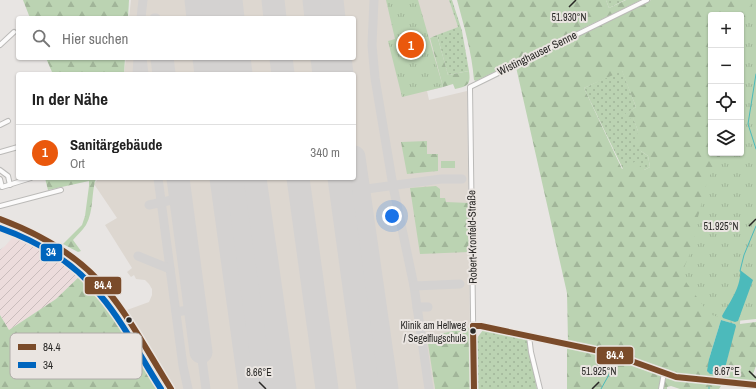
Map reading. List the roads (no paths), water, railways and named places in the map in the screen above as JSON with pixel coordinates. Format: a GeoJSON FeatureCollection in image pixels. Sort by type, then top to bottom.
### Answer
{"type":"FeatureCollection","features":[{"type":"Feature","properties":{"kind":"street","name":"Wistinghauser Senne"},"geometry":{"type":"LineString","coordinates":[[471,86],[647,0]]}},
{"type":"Feature","properties":{"kind":"street"},"geometry":{"type":"LineString","coordinates":[[0,45],[14,32]]}},
{"type":"Feature","properties":{"kind":"street","name":"Robert-Kronfeld-Straße"},"geometry":{"type":"LineString","coordinates":[[471,86],[469,88],[474,389]]}},
{"type":"Feature","properties":{"kind":"street"},"geometry":{"type":"LineString","coordinates":[[0,125],[8,121]]}},
{"type":"Feature","properties":{"kind":"street"},"geometry":{"type":"LineString","coordinates":[[0,152],[16,148]]}},
{"type":"Feature","properties":{"kind":"street"},"geometry":{"type":"LineString","coordinates":[[0,170],[8,176],[10,185]]}},
{"type":"Feature","properties":{"kind":"street"},"geometry":{"type":"LineString","coordinates":[[0,179],[2,186],[25,180]]}},
{"type":"Feature","properties":{"kind":"street"},"geometry":{"type":"LineString","coordinates":[[0,206],[61,190]]}},
{"type":"Feature","properties":{"kind":"street"},"geometry":{"type":"LineString","coordinates":[[0,219],[44,239],[62,250],[94,276],[118,305],[136,333]]}},
{"type":"Feature","properties":{"kind":"street"},"geometry":{"type":"LineString","coordinates":[[473,326],[480,326],[609,353],[676,377],[756,385]]}},
{"type":"Feature","properties":{"kind":"street"},"geometry":{"type":"LineString","coordinates":[[529,336],[530,352],[540,389]]}},
{"type":"Feature","properties":{"kind":"street"},"geometry":{"type":"LineString","coordinates":[[142,343],[171,389]]}},
{"type":"Feature","properties":{"kind":"street"},"geometry":{"type":"LineString","coordinates":[[661,389],[664,373]]}},
{"type":"Feature","properties":{"kind":"water"},"geometry":{"type":"Polygon","coordinates":[[[740,270],[753,280],[738,321],[735,322],[723,318],[722,316],[732,299],[739,282],[740,270]]]}},
{"type":"Feature","properties":{"kind":"water"},"geometry":{"type":"Polygon","coordinates":[[[721,320],[735,324],[736,326],[724,372],[722,375],[710,374],[707,371],[709,359],[721,320]]]}},
{"type":"Feature","properties":{"kind":"waterway"},"geometry":{"type":"LineString","coordinates":[[756,74],[748,124],[756,149]]}},
{"type":"Feature","properties":{"kind":"waterway"},"geometry":{"type":"LineString","coordinates":[[740,271],[744,255],[756,226]]}},
{"type":"Feature","properties":{"kind":"waterway"},"geometry":{"type":"LineString","coordinates":[[621,352],[623,347]]}},
{"type":"Feature","properties":{"kind":"waterway"},"geometry":{"type":"LineString","coordinates":[[601,389],[616,362]]}},
{"type":"Feature","properties":{"kind":"place","name":"Sanitärgebäude"},"geometry":{"type":"Point","coordinates":[411,45]}},
{"type":"Feature","properties":{"kind":"place","name":"Klinik am Hellweg / Segelflugschule"},"geometry":{"type":"Point","coordinates":[473,331]}}]}
